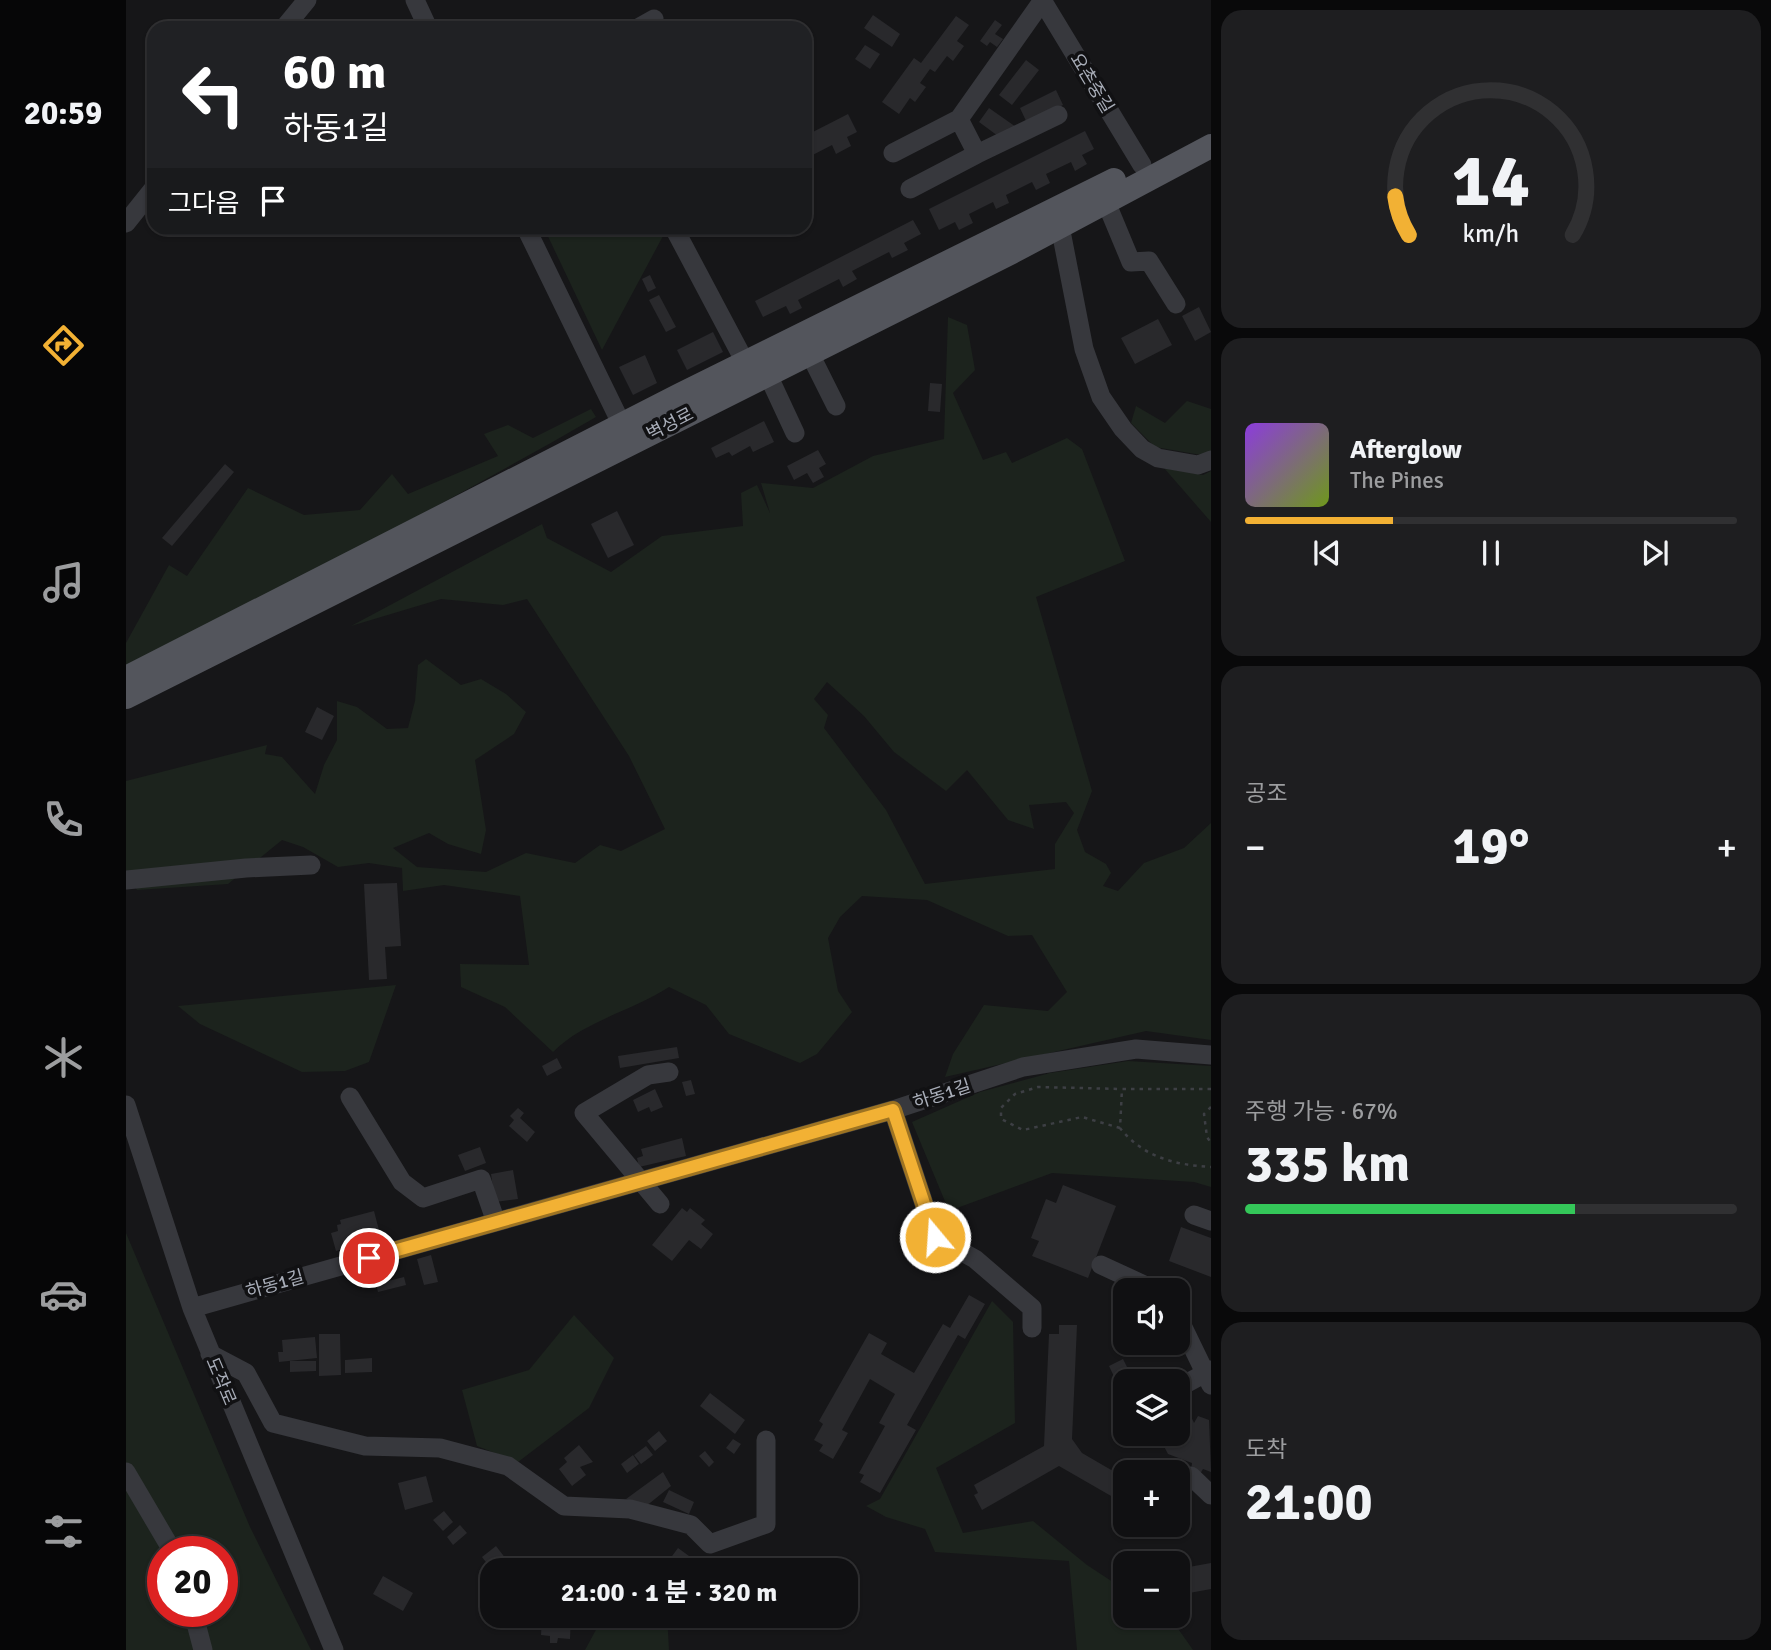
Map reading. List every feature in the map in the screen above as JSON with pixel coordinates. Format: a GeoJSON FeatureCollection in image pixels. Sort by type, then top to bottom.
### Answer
{"type":"FeatureCollection","features":[{"type":"Feature","properties":{"kind":"main road","name":"벽성로"},"geometry":{"type":"LineString","coordinates":[[126,678],[745,362],[1153,163],[1209,144]]}},
{"type":"Feature","properties":{"kind":"main road","name":"벽성로"},"geometry":{"type":"LineString","coordinates":[[126,697],[768,376],[1106,202],[1209,144]]}},
{"type":"Feature","properties":{"kind":"street"},"geometry":{"type":"LineString","coordinates":[[290,21],[307,0]]}},
{"type":"Feature","properties":{"kind":"street"},"geometry":{"type":"LineString","coordinates":[[415,0],[425,21]]}},
{"type":"Feature","properties":{"kind":"street"},"geometry":{"type":"LineString","coordinates":[[893,153],[959,119],[1043,0]]}},
{"type":"Feature","properties":{"kind":"street","name":"요촌중길"},"geometry":{"type":"LineString","coordinates":[[1043,0],[1153,163]]}},
{"type":"Feature","properties":{"kind":"street"},"geometry":{"type":"LineString","coordinates":[[910,189],[1058,115]]}},
{"type":"Feature","properties":{"kind":"street"},"geometry":{"type":"LineString","coordinates":[[959,119],[977,154]]}},
{"type":"Feature","properties":{"kind":"street"},"geometry":{"type":"LineString","coordinates":[[126,223],[147,197]]}},
{"type":"Feature","properties":{"kind":"street"},"geometry":{"type":"LineString","coordinates":[[1106,202],[1131,262],[1149,261],[1176,304]]}},
{"type":"Feature","properties":{"kind":"street"},"geometry":{"type":"LineString","coordinates":[[1060,226],[1084,349],[1101,397],[1123,429],[1142,449],[1158,458],[1198,465],[1211,460]]}},
{"type":"Feature","properties":{"kind":"street"},"geometry":{"type":"LineString","coordinates":[[529,235],[622,425]]}},
{"type":"Feature","properties":{"kind":"street"},"geometry":{"type":"LineString","coordinates":[[678,235],[745,362]]}},
{"type":"Feature","properties":{"kind":"street"},"geometry":{"type":"LineString","coordinates":[[810,354],[836,405]]}},
{"type":"Feature","properties":{"kind":"street"},"geometry":{"type":"LineString","coordinates":[[768,376],[795,433]]}},
{"type":"Feature","properties":{"kind":"street"},"geometry":{"type":"LineString","coordinates":[[126,880],[246,868],[311,865]]}},
{"type":"Feature","properties":{"kind":"street","name":"하동1길"},"geometry":{"type":"LineString","coordinates":[[192,1308],[893,1110],[1023,1067],[1136,1049],[1211,1055]]}},
{"type":"Feature","properties":{"kind":"street"},"geometry":{"type":"LineString","coordinates":[[660,1204],[584,1114],[648,1075],[669,1072]]}},
{"type":"Feature","properties":{"kind":"street"},"geometry":{"type":"LineString","coordinates":[[350,1097],[402,1182],[423,1198],[481,1180],[496,1222]]}},
{"type":"Feature","properties":{"kind":"street","name":"도작로"},"geometry":{"type":"LineString","coordinates":[[126,1105],[192,1308],[334,1650]]}},
{"type":"Feature","properties":{"kind":"street"},"geometry":{"type":"LineString","coordinates":[[893,1110],[935,1237],[975,1259],[1031,1308],[1032,1328]]}},
{"type":"Feature","properties":{"kind":"street"},"geometry":{"type":"LineString","coordinates":[[1101,1265],[1129,1278]]}},
{"type":"Feature","properties":{"kind":"street"},"geometry":{"type":"LineString","coordinates":[[1190,1340],[1209,1376],[1190,1383]]}},
{"type":"Feature","properties":{"kind":"street"},"geometry":{"type":"LineString","coordinates":[[210,1354],[246,1373],[272,1423],[365,1446],[440,1448],[508,1466],[564,1506],[630,1509],[691,1525],[710,1544],[766,1524],[766,1440]]}},
{"type":"Feature","properties":{"kind":"street"},"geometry":{"type":"LineString","coordinates":[[126,1472],[164,1536]]}},
{"type":"Feature","properties":{"kind":"street"},"geometry":{"type":"LineString","coordinates":[[1191,1476],[1211,1495]]}},
{"type":"Feature","properties":{"kind":"street"},"geometry":{"type":"LineString","coordinates":[[197,1627],[203,1650]]}},
{"type":"Feature","properties":{"kind":"path"},"geometry":{"type":"LineString","coordinates":[[1211,1089],[1038,1087],[1015,1094],[1001,1108],[1001,1119],[1023,1130],[1082,1117],[1120,1128],[1131,1142],[1165,1161],[1211,1167]]}},
{"type":"Feature","properties":{"kind":"path"},"geometry":{"type":"LineString","coordinates":[[1120,1128],[1122,1089]]}},
{"type":"Feature","properties":{"kind":"path"},"geometry":{"type":"LineString","coordinates":[[1211,1107],[1205,1114],[1207,1137],[1211,1143]]}},
{"type":"Feature","properties":{"kind":"shaded area"},"geometry":{"type":"Polygon","coordinates":[[[547,235],[662,235],[663,236],[602,350],[547,235]]]}},
{"type":"Feature","properties":{"kind":"shaded area"},"geometry":{"type":"Polygon","coordinates":[[[948,317],[967,325],[975,370],[953,393],[983,460],[1006,452],[1012,463],[1067,438],[1082,449],[1125,561],[1036,597],[1092,791],[1077,830],[1085,852],[1106,864],[1111,873],[1103,886],[1118,891],[1144,863],[1184,848],[1211,823],[1211,1040],[1146,1031],[945,1077],[953,1054],[984,1005],[1048,1011],[1067,992],[1032,935],[1008,936],[927,900],[862,896],[840,917],[828,938],[838,991],[852,1012],[817,1054],[800,1063],[729,1034],[706,1005],[669,987],[579,1032],[553,1052],[505,1007],[461,987],[460,964],[529,965],[520,896],[444,885],[403,891],[402,868],[369,863],[338,867],[303,847],[282,840],[228,884],[137,890],[126,873],[126,781],[267,745],[265,754],[282,757],[315,794],[324,765],[337,740],[337,701],[357,707],[387,729],[408,728],[415,701],[418,665],[426,659],[461,685],[481,679],[506,694],[526,712],[514,734],[475,760],[486,830],[481,854],[448,844],[429,833],[393,848],[417,867],[486,872],[526,853],[575,863],[600,845],[621,851],[665,829],[629,756],[527,599],[503,605],[441,599],[351,626],[542,524],[547,538],[611,572],[662,536],[743,526],[741,493],[757,485],[770,513],[761,483],[813,488],[873,456],[944,439],[948,317]],[[827,682],[814,699],[828,715],[824,728],[886,810],[925,884],[1055,869],[1055,844],[1074,813],[1066,802],[1029,805],[1034,829],[1008,820],[967,770],[946,791],[894,752],[864,716],[827,682]]]}},
{"type":"Feature","properties":{"kind":"shaded area"},"geometry":{"type":"Polygon","coordinates":[[[1187,401],[1211,409],[1211,451],[1201,455],[1155,447],[1131,423],[1136,406],[1165,423],[1187,401]]]}},
{"type":"Feature","properties":{"kind":"shaded area"},"geometry":{"type":"Polygon","coordinates":[[[591,409],[596,417],[480,482],[126,667],[126,643],[169,565],[187,576],[248,488],[304,515],[360,510],[392,474],[408,494],[498,456],[484,434],[508,425],[533,438],[591,409]]]}},
{"type":"Feature","properties":{"kind":"shaded area"},"geometry":{"type":"Polygon","coordinates":[[[1164,468],[1203,475],[1211,471],[1211,522],[1164,468]]]}},
{"type":"Feature","properties":{"kind":"shaded area"},"geometry":{"type":"Polygon","coordinates":[[[396,985],[369,1062],[345,1071],[302,1072],[200,1024],[178,1006],[396,985]]]}},
{"type":"Feature","properties":{"kind":"shaded area"},"geometry":{"type":"Polygon","coordinates":[[[1128,1061],[1211,1066],[1211,1187],[1194,1182],[1052,1173],[949,1211],[912,1122],[980,1092],[1050,1073],[1128,1061]]]}},
{"type":"Feature","properties":{"kind":"shaded area"},"geometry":{"type":"Polygon","coordinates":[[[126,1233],[250,1527],[311,1650],[126,1650],[126,1233]]]}},
{"type":"Feature","properties":{"kind":"shaded area"},"geometry":{"type":"Polygon","coordinates":[[[992,1301],[1013,1322],[1015,1423],[936,1468],[963,1533],[1033,1521],[1087,1565],[1113,1582],[1113,1628],[1177,1628],[1193,1650],[1077,1650],[1069,1561],[935,1552],[925,1529],[886,1517],[866,1506],[880,1499],[992,1301]]]}},
{"type":"Feature","properties":{"kind":"shaded area"},"geometry":{"type":"Polygon","coordinates":[[[574,1315],[614,1358],[589,1408],[518,1462],[477,1446],[462,1390],[529,1370],[574,1315]]]}},
{"type":"Feature","properties":{"kind":"shaded area"},"geometry":{"type":"Polygon","coordinates":[[[597,1628],[668,1628],[669,1650],[585,1650],[597,1628]]]}},
{"type":"Feature","properties":{"kind":"building"},"geometry":{"type":"Polygon","coordinates":[[[873,15],[900,34],[892,47],[864,28],[873,15]]]}},
{"type":"Feature","properties":{"kind":"building"},"geometry":{"type":"Polygon","coordinates":[[[956,16],[969,25],[957,41],[964,46],[953,61],[947,56],[935,72],[930,69],[920,83],[926,87],[915,102],[910,98],[899,114],[882,102],[914,58],[921,63],[956,16]]]}},
{"type":"Feature","properties":{"kind":"building"},"geometry":{"type":"Polygon","coordinates":[[[995,20],[1002,25],[995,34],[1003,39],[997,47],[990,42],[987,46],[980,41],[995,20]]]}},
{"type":"Feature","properties":{"kind":"building"},"geometry":{"type":"Polygon","coordinates":[[[865,45],[880,54],[870,69],[855,59],[865,45]]]}},
{"type":"Feature","properties":{"kind":"building"},"geometry":{"type":"Polygon","coordinates":[[[1026,60],[1039,70],[1012,105],[999,95],[1026,60]]]}},
{"type":"Feature","properties":{"kind":"building"},"geometry":{"type":"Polygon","coordinates":[[[1056,90],[1063,105],[1027,123],[1020,108],[1056,90]]]}},
{"type":"Feature","properties":{"kind":"building"},"geometry":{"type":"Polygon","coordinates":[[[989,108],[1016,127],[998,136],[979,122],[989,108]]]}},
{"type":"Feature","properties":{"kind":"building"},"geometry":{"type":"Polygon","coordinates":[[[848,114],[857,132],[847,137],[851,146],[836,154],[832,145],[812,155],[812,132],[848,114]]]}},
{"type":"Feature","properties":{"kind":"building"},"geometry":{"type":"Polygon","coordinates":[[[1085,131],[1094,149],[1082,155],[1087,164],[1075,171],[1071,162],[1046,174],[1050,183],[1036,190],[1032,182],[1006,195],[1009,203],[996,209],[993,202],[969,214],[973,223],[959,230],[955,222],[939,230],[929,209],[1085,131]]]}},
{"type":"Feature","properties":{"kind":"building"},"geometry":{"type":"Polygon","coordinates":[[[913,220],[921,234],[904,243],[908,250],[892,258],[889,252],[852,271],[857,279],[843,287],[839,279],[798,300],[802,308],[790,314],[786,306],[763,317],[755,301],[913,220]]]}},
{"type":"Feature","properties":{"kind":"building"},"geometry":{"type":"Polygon","coordinates":[[[650,275],[656,288],[648,292],[642,279],[650,275]]]}},
{"type":"Feature","properties":{"kind":"building"},"geometry":{"type":"Polygon","coordinates":[[[659,295],[676,327],[666,332],[649,300],[659,295]]]}},
{"type":"Feature","properties":{"kind":"building"},"geometry":{"type":"Polygon","coordinates":[[[1199,307],[1211,332],[1195,341],[1182,316],[1199,307]]]}},
{"type":"Feature","properties":{"kind":"building"},"geometry":{"type":"Polygon","coordinates":[[[1158,319],[1172,345],[1135,364],[1121,338],[1158,319]]]}},
{"type":"Feature","properties":{"kind":"building"},"geometry":{"type":"Polygon","coordinates":[[[713,332],[723,352],[687,370],[677,350],[713,332]]]}},
{"type":"Feature","properties":{"kind":"building"},"geometry":{"type":"Polygon","coordinates":[[[645,355],[657,383],[633,395],[619,367],[645,355]]]}},
{"type":"Feature","properties":{"kind":"building"},"geometry":{"type":"Polygon","coordinates":[[[930,383],[942,384],[940,412],[928,411],[930,383]]]}},
{"type":"Feature","properties":{"kind":"building"},"geometry":{"type":"Polygon","coordinates":[[[764,421],[774,442],[753,452],[750,446],[732,456],[729,452],[716,458],[711,448],[764,421]]]}},
{"type":"Feature","properties":{"kind":"building"},"geometry":{"type":"Polygon","coordinates":[[[818,450],[826,464],[819,468],[824,477],[813,483],[807,473],[794,480],[787,466],[818,450]]]}},
{"type":"Feature","properties":{"kind":"building"},"geometry":{"type":"Polygon","coordinates":[[[225,464],[234,472],[172,546],[162,538],[225,464]]]}},
{"type":"Feature","properties":{"kind":"building"},"geometry":{"type":"Polygon","coordinates":[[[617,511],[634,545],[608,558],[591,524],[617,511]]]}},
{"type":"Feature","properties":{"kind":"building"},"geometry":{"type":"Polygon","coordinates":[[[317,707],[334,716],[322,740],[305,732],[317,707]]]}},
{"type":"Feature","properties":{"kind":"building"},"geometry":{"type":"Polygon","coordinates":[[[397,883],[401,946],[385,947],[387,979],[369,980],[364,884],[397,883]]]}},
{"type":"Feature","properties":{"kind":"building"},"geometry":{"type":"Polygon","coordinates":[[[677,1047],[679,1058],[620,1068],[618,1056],[677,1047]]]}},
{"type":"Feature","properties":{"kind":"building"},"geometry":{"type":"Polygon","coordinates":[[[557,1058],[562,1068],[547,1076],[542,1066],[557,1058]]]}},
{"type":"Feature","properties":{"kind":"building"},"geometry":{"type":"Polygon","coordinates":[[[691,1080],[695,1094],[686,1096],[682,1082],[691,1080]]]}},
{"type":"Feature","properties":{"kind":"building"},"geometry":{"type":"Polygon","coordinates":[[[655,1089],[663,1107],[651,1112],[649,1107],[638,1112],[633,1100],[655,1089]]]}},
{"type":"Feature","properties":{"kind":"building"},"geometry":{"type":"Polygon","coordinates":[[[518,1108],[524,1113],[520,1118],[535,1132],[527,1142],[509,1126],[514,1120],[510,1116],[518,1108]]]}},
{"type":"Feature","properties":{"kind":"building"},"geometry":{"type":"Polygon","coordinates":[[[682,1138],[686,1156],[639,1167],[637,1158],[643,1156],[641,1149],[682,1138]]]}},
{"type":"Feature","properties":{"kind":"building"},"geometry":{"type":"Polygon","coordinates":[[[480,1147],[486,1163],[465,1171],[458,1155],[480,1147]]]}},
{"type":"Feature","properties":{"kind":"building"},"geometry":{"type":"Polygon","coordinates":[[[513,1170],[518,1199],[495,1202],[491,1174],[513,1170]]]}},
{"type":"Feature","properties":{"kind":"building"},"geometry":{"type":"Polygon","coordinates":[[[1063,1185],[1116,1206],[1088,1278],[1032,1256],[1039,1241],[1031,1238],[1046,1199],[1056,1203],[1063,1185]]]}},
{"type":"Feature","properties":{"kind":"building"},"geometry":{"type":"Polygon","coordinates":[[[682,1208],[687,1212],[690,1208],[705,1220],[701,1224],[713,1234],[701,1249],[689,1240],[672,1261],[652,1245],[682,1208]]]}},
{"type":"Feature","properties":{"kind":"building"},"geometry":{"type":"Polygon","coordinates":[[[374,1211],[381,1238],[336,1251],[331,1233],[338,1231],[340,1220],[374,1211]]]}},
{"type":"Feature","properties":{"kind":"building"},"geometry":{"type":"Polygon","coordinates":[[[1181,1227],[1211,1238],[1211,1277],[1169,1261],[1181,1227]]]}},
{"type":"Feature","properties":{"kind":"building"},"geometry":{"type":"Polygon","coordinates":[[[431,1255],[438,1282],[424,1285],[417,1259],[431,1255]]]}},
{"type":"Feature","properties":{"kind":"building"},"geometry":{"type":"Polygon","coordinates":[[[404,1277],[406,1285],[378,1292],[376,1284],[404,1277]]]}},
{"type":"Feature","properties":{"kind":"building"},"geometry":{"type":"Polygon","coordinates":[[[969,1295],[985,1304],[965,1339],[958,1335],[907,1425],[916,1430],[880,1493],[860,1482],[864,1475],[859,1473],[885,1426],[879,1423],[895,1394],[870,1379],[842,1430],[848,1433],[833,1459],[819,1451],[823,1445],[814,1440],[823,1424],[819,1421],[869,1333],[887,1343],[881,1354],[914,1373],[943,1324],[950,1328],[969,1295]]]}},
{"type":"Feature","properties":{"kind":"building"},"geometry":{"type":"Polygon","coordinates":[[[1059,1325],[1077,1325],[1072,1439],[1082,1453],[1113,1471],[1113,1497],[1059,1466],[982,1510],[974,1495],[978,1493],[974,1485],[1044,1446],[1049,1334],[1059,1334],[1059,1325]]]}},
{"type":"Feature","properties":{"kind":"building"},"geometry":{"type":"Polygon","coordinates":[[[319,1334],[340,1334],[341,1375],[319,1376],[319,1334]]]}},
{"type":"Feature","properties":{"kind":"building"},"geometry":{"type":"Polygon","coordinates":[[[315,1337],[317,1358],[279,1362],[278,1352],[283,1352],[282,1340],[315,1337]]]}},
{"type":"Feature","properties":{"kind":"building"},"geometry":{"type":"Polygon","coordinates":[[[372,1358],[372,1372],[345,1373],[345,1360],[372,1358]]]}},
{"type":"Feature","properties":{"kind":"building"},"geometry":{"type":"Polygon","coordinates":[[[1123,1359],[1128,1369],[1113,1369],[1113,1374],[1109,1366],[1123,1359]]]}},
{"type":"Feature","properties":{"kind":"building"},"geometry":{"type":"Polygon","coordinates":[[[290,1361],[316,1361],[316,1371],[290,1372],[290,1361]]]}},
{"type":"Feature","properties":{"kind":"building"},"geometry":{"type":"Polygon","coordinates":[[[710,1393],[745,1420],[735,1434],[700,1406],[710,1393]]]}},
{"type":"Feature","properties":{"kind":"building"},"geometry":{"type":"Polygon","coordinates":[[[1190,1414],[1194,1423],[1198,1416],[1209,1420],[1211,1472],[1203,1469],[1200,1474],[1191,1471],[1190,1460],[1168,1454],[1164,1446],[1190,1446],[1190,1414]]]}},
{"type":"Feature","properties":{"kind":"building"},"geometry":{"type":"Polygon","coordinates":[[[659,1431],[667,1441],[655,1451],[647,1441],[659,1431]]]}},
{"type":"Feature","properties":{"kind":"building"},"geometry":{"type":"Polygon","coordinates":[[[733,1439],[741,1444],[734,1454],[726,1448],[733,1439]]]}},
{"type":"Feature","properties":{"kind":"building"},"geometry":{"type":"Polygon","coordinates":[[[579,1445],[593,1462],[580,1467],[586,1475],[572,1486],[559,1469],[567,1462],[564,1458],[579,1445]]]}},
{"type":"Feature","properties":{"kind":"building"},"geometry":{"type":"Polygon","coordinates":[[[646,1446],[653,1455],[641,1464],[634,1455],[646,1446]]]}},
{"type":"Feature","properties":{"kind":"building"},"geometry":{"type":"Polygon","coordinates":[[[705,1451],[714,1462],[709,1467],[699,1456],[705,1451]]]}},
{"type":"Feature","properties":{"kind":"building"},"geometry":{"type":"Polygon","coordinates":[[[633,1455],[639,1464],[627,1473],[621,1464],[633,1455]]]}},
{"type":"Feature","properties":{"kind":"building"},"geometry":{"type":"Polygon","coordinates":[[[663,1472],[671,1486],[645,1507],[626,1499],[663,1472]]]}},
{"type":"Feature","properties":{"kind":"building"},"geometry":{"type":"Polygon","coordinates":[[[426,1476],[433,1502],[405,1510],[398,1483],[426,1476]]]}},
{"type":"Feature","properties":{"kind":"building"},"geometry":{"type":"Polygon","coordinates":[[[669,1490],[694,1502],[689,1514],[663,1502],[669,1490]]]}},
{"type":"Feature","properties":{"kind":"building"},"geometry":{"type":"Polygon","coordinates":[[[444,1511],[453,1522],[443,1531],[433,1520],[444,1511]]]}},
{"type":"Feature","properties":{"kind":"building"},"geometry":{"type":"Polygon","coordinates":[[[460,1525],[467,1533],[453,1545],[447,1537],[460,1525]]]}},
{"type":"Feature","properties":{"kind":"building"},"geometry":{"type":"Polygon","coordinates":[[[496,1546],[505,1558],[483,1558],[496,1546]]]}},
{"type":"Feature","properties":{"kind":"building"},"geometry":{"type":"Polygon","coordinates":[[[678,1548],[689,1556],[687,1558],[671,1558],[678,1548]]]}},
{"type":"Feature","properties":{"kind":"building"},"geometry":{"type":"Polygon","coordinates":[[[1211,1563],[1211,1589],[1190,1593],[1190,1567],[1211,1563]]]}},
{"type":"Feature","properties":{"kind":"building"},"geometry":{"type":"Polygon","coordinates":[[[383,1576],[413,1593],[403,1611],[373,1594],[383,1576]]]}},
{"type":"Feature","properties":{"kind":"building"},"geometry":{"type":"Polygon","coordinates":[[[541,1628],[570,1628],[570,1639],[558,1638],[557,1643],[550,1643],[550,1636],[541,1635],[541,1628]]]}},
{"type":"Feature","properties":{"kind":"route"},"geometry":{"type":"LineString","coordinates":[[369,1258],[893,1110],[935,1237]]}}]}
